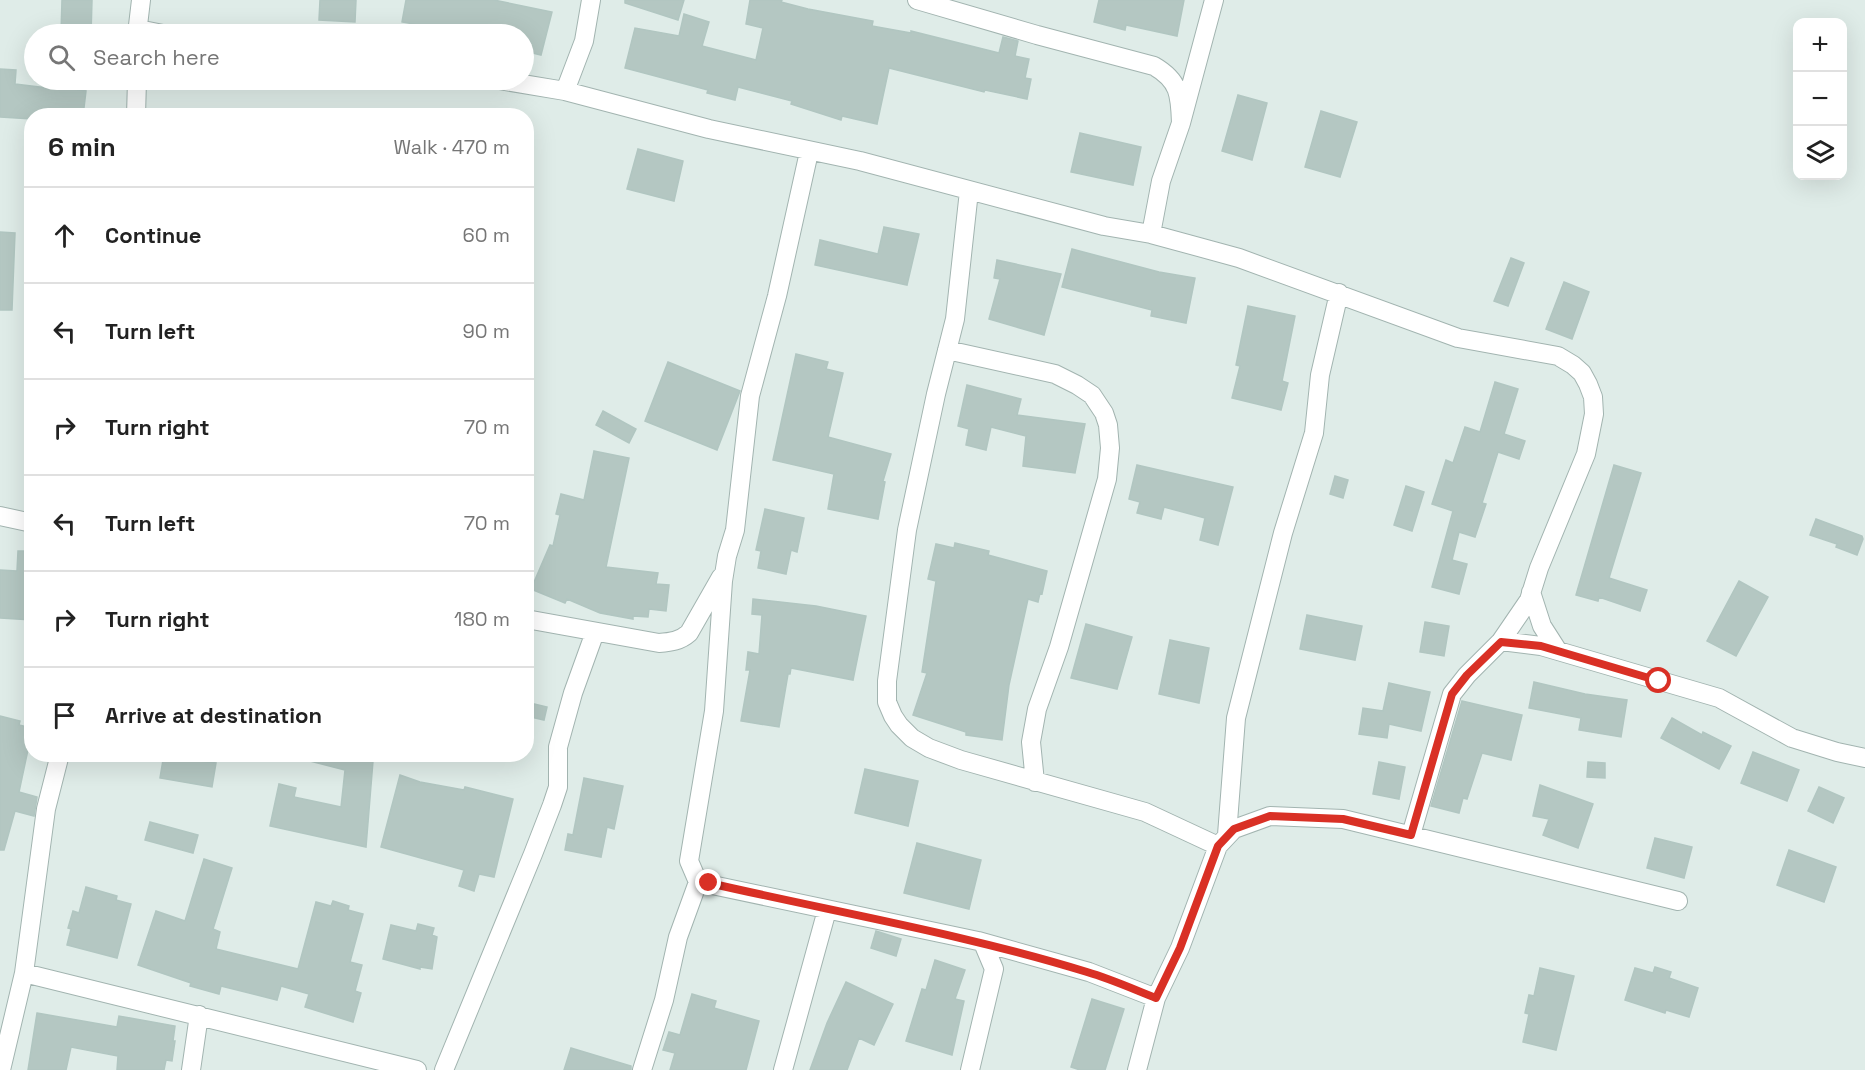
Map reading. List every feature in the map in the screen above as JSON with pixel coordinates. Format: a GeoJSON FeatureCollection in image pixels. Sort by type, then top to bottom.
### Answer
{"type":"FeatureCollection","features":[{"type":"Feature","properties":{"kind":"street"},"geometry":{"type":"LineString","coordinates":[[138,24],[141,0]]}},
{"type":"Feature","properties":{"kind":"street"},"geometry":{"type":"LineString","coordinates":[[565,91],[584,41],[591,0]]}},
{"type":"Feature","properties":{"kind":"street"},"geometry":{"type":"LineString","coordinates":[[918,0],[1154,66],[1166,73],[1179,94],[1181,123]]}},
{"type":"Feature","properties":{"kind":"street"},"geometry":{"type":"LineString","coordinates":[[1151,234],[1161,181],[1181,123],[1214,0]]}},
{"type":"Feature","properties":{"kind":"street"},"geometry":{"type":"LineString","coordinates":[[534,86],[565,91],[709,129],[860,161],[1104,226],[1151,234],[1239,258],[1458,338],[1558,356],[1582,373],[1593,397],[1594,414],[1591,433],[1572,490],[1539,568],[1532,592],[1516,620],[1501,642],[1467,675],[1452,694],[1411,835]]}},
{"type":"Feature","properties":{"kind":"street"},"geometry":{"type":"LineString","coordinates":[[136,108],[137,90]]}},
{"type":"Feature","properties":{"kind":"street"},"geometry":{"type":"LineString","coordinates":[[642,1070],[664,1000],[678,937],[698,882],[689,861],[714,711],[727,556],[735,530],[750,396],[777,296],[809,152]]}},
{"type":"Feature","properties":{"kind":"street"},"geometry":{"type":"LineString","coordinates":[[969,191],[955,319],[907,530],[887,681],[887,702],[899,725],[912,738],[929,748],[961,760],[1144,812],[1222,841]]}},
{"type":"Feature","properties":{"kind":"street"},"geometry":{"type":"LineString","coordinates":[[1137,1070],[1156,998],[1193,917],[1222,841],[1236,718],[1280,543],[1314,433],[1320,375],[1339,293]]}},
{"type":"Feature","properties":{"kind":"street"},"geometry":{"type":"LineString","coordinates":[[947,350],[1055,374],[1092,396],[1104,412],[1108,425],[1110,448],[1107,479],[1059,647],[1037,709],[1031,742],[1035,782]]}},
{"type":"Feature","properties":{"kind":"street"},"geometry":{"type":"LineString","coordinates":[[0,516],[24,521]]}},
{"type":"Feature","properties":{"kind":"street"},"geometry":{"type":"LineString","coordinates":[[534,621],[659,643],[682,639],[695,624],[726,568]]}},
{"type":"Feature","properties":{"kind":"street"},"geometry":{"type":"LineString","coordinates":[[1532,592],[1542,626],[1558,651]]}},
{"type":"Feature","properties":{"kind":"street"},"geometry":{"type":"LineString","coordinates":[[444,1070],[552,805],[558,787],[558,747],[573,693],[595,632]]}},
{"type":"Feature","properties":{"kind":"street"},"geometry":{"type":"LineString","coordinates":[[1501,642],[1541,646],[1719,698],[1792,738],[1865,758]]}},
{"type":"Feature","properties":{"kind":"street"},"geometry":{"type":"LineString","coordinates":[[1,1070],[24,973],[46,809],[58,762]]}},
{"type":"Feature","properties":{"kind":"street"},"geometry":{"type":"LineString","coordinates":[[1222,841],[1234,829],[1270,816],[1343,819],[1678,901]]}},
{"type":"Feature","properties":{"kind":"street"},"geometry":{"type":"LineString","coordinates":[[698,882],[983,943],[1089,972],[1156,998]]}},
{"type":"Feature","properties":{"kind":"street"},"geometry":{"type":"LineString","coordinates":[[783,1070],[827,910]]}},
{"type":"Feature","properties":{"kind":"street"},"geometry":{"type":"LineString","coordinates":[[970,1070],[994,969],[983,943]]}},
{"type":"Feature","properties":{"kind":"street"},"geometry":{"type":"LineString","coordinates":[[994,969],[1016,952]]}},
{"type":"Feature","properties":{"kind":"street"},"geometry":{"type":"LineString","coordinates":[[24,973],[417,1070]]}},
{"type":"Feature","properties":{"kind":"street"},"geometry":{"type":"LineString","coordinates":[[191,1070],[200,1015]]}},
{"type":"Feature","properties":{"kind":"building"},"geometry":{"type":"Polygon","coordinates":[[[62,0],[92,0],[91,24],[61,24],[62,0]]]}},
{"type":"Feature","properties":{"kind":"building"},"geometry":{"type":"Polygon","coordinates":[[[320,0],[356,0],[355,22],[319,20],[320,0]]]}},
{"type":"Feature","properties":{"kind":"building"},"geometry":{"type":"Polygon","coordinates":[[[406,0],[494,0],[552,12],[541,55],[534,53],[534,24],[413,24],[402,22],[406,0]]]}},
{"type":"Feature","properties":{"kind":"building"},"geometry":{"type":"Polygon","coordinates":[[[625,0],[684,0],[678,20],[625,3],[625,0]]]}},
{"type":"Feature","properties":{"kind":"building"},"geometry":{"type":"Polygon","coordinates":[[[750,0],[782,0],[781,2],[808,9],[873,21],[872,26],[911,33],[911,31],[999,53],[1003,37],[1018,41],[1015,56],[1029,59],[1025,78],[1031,79],[1027,99],[985,90],[984,92],[889,68],[877,124],[842,116],[841,120],[791,104],[792,101],[738,87],[735,100],[707,93],[708,90],[625,68],[635,28],[679,36],[684,14],[709,22],[702,46],[756,60],[763,28],[746,24],[750,0]]]}},
{"type":"Feature","properties":{"kind":"building"},"geometry":{"type":"Polygon","coordinates":[[[1099,0],[1184,0],[1177,36],[1126,25],[1125,30],[1094,22],[1099,0]]]}},
{"type":"Feature","properties":{"kind":"building"},"geometry":{"type":"Polygon","coordinates":[[[0,69],[16,70],[15,84],[24,85],[24,90],[86,91],[84,108],[24,108],[24,118],[0,117],[0,69]]]}},
{"type":"Feature","properties":{"kind":"building"},"geometry":{"type":"Polygon","coordinates":[[[1238,95],[1267,103],[1252,160],[1222,151],[1238,95]]]}},
{"type":"Feature","properties":{"kind":"building"},"geometry":{"type":"Polygon","coordinates":[[[1321,111],[1357,122],[1340,177],[1305,167],[1321,111]]]}},
{"type":"Feature","properties":{"kind":"building"},"geometry":{"type":"Polygon","coordinates":[[[1080,133],[1141,147],[1133,185],[1071,172],[1080,133]]]}},
{"type":"Feature","properties":{"kind":"building"},"geometry":{"type":"Polygon","coordinates":[[[638,149],[683,161],[674,201],[627,189],[638,149]]]}},
{"type":"Feature","properties":{"kind":"building"},"geometry":{"type":"Polygon","coordinates":[[[884,227],[919,234],[907,285],[815,265],[820,240],[878,254],[884,227]]]}},
{"type":"Feature","properties":{"kind":"building"},"geometry":{"type":"Polygon","coordinates":[[[0,232],[15,233],[12,310],[0,310],[0,232]]]}},
{"type":"Feature","properties":{"kind":"building"},"geometry":{"type":"Polygon","coordinates":[[[1072,249],[1159,272],[1195,278],[1186,323],[1151,316],[1152,310],[1062,287],[1072,249]]]}},
{"type":"Feature","properties":{"kind":"building"},"geometry":{"type":"Polygon","coordinates":[[[1511,258],[1524,263],[1508,306],[1494,301],[1511,258]]]}},
{"type":"Feature","properties":{"kind":"building"},"geometry":{"type":"Polygon","coordinates":[[[997,260],[1061,274],[1044,335],[989,319],[1000,279],[994,278],[997,260]]]}},
{"type":"Feature","properties":{"kind":"building"},"geometry":{"type":"Polygon","coordinates":[[[1564,282],[1589,292],[1572,339],[1546,329],[1564,282]]]}},
{"type":"Feature","properties":{"kind":"building"},"geometry":{"type":"Polygon","coordinates":[[[1248,306],[1295,316],[1282,381],[1288,383],[1281,410],[1232,398],[1240,366],[1236,365],[1248,306]]]}},
{"type":"Feature","properties":{"kind":"building"},"geometry":{"type":"Polygon","coordinates":[[[796,354],[828,362],[826,369],[843,373],[828,437],[891,454],[883,481],[885,482],[878,519],[828,509],[834,474],[773,460],[796,354]]]}},
{"type":"Feature","properties":{"kind":"building"},"geometry":{"type":"Polygon","coordinates":[[[668,362],[740,391],[717,450],[645,421],[668,362]]]}},
{"type":"Feature","properties":{"kind":"building"},"geometry":{"type":"Polygon","coordinates":[[[1495,382],[1518,389],[1504,434],[1525,441],[1519,459],[1498,452],[1482,503],[1486,504],[1475,537],[1459,532],[1452,560],[1467,564],[1459,594],[1432,587],[1453,511],[1432,504],[1446,460],[1453,463],[1465,427],[1480,432],[1495,382]]]}},
{"type":"Feature","properties":{"kind":"building"},"geometry":{"type":"Polygon","coordinates":[[[967,385],[1021,399],[1017,415],[1085,424],[1075,473],[1023,466],[1026,436],[991,427],[986,450],[966,445],[969,429],[958,426],[967,385]]]}},
{"type":"Feature","properties":{"kind":"building"},"geometry":{"type":"Polygon","coordinates":[[[603,411],[636,429],[629,443],[596,425],[603,411]]]}},
{"type":"Feature","properties":{"kind":"building"},"geometry":{"type":"Polygon","coordinates":[[[594,451],[629,458],[606,567],[658,573],[656,584],[669,585],[666,611],[649,609],[648,617],[633,616],[633,619],[600,613],[567,599],[565,603],[534,590],[534,582],[550,545],[553,546],[560,515],[556,514],[561,494],[584,500],[594,451]]]}},
{"type":"Feature","properties":{"kind":"building"},"geometry":{"type":"Polygon","coordinates":[[[1137,465],[1233,487],[1218,545],[1200,540],[1205,518],[1164,507],[1161,519],[1137,513],[1140,502],[1129,499],[1137,465]]]}},
{"type":"Feature","properties":{"kind":"building"},"geometry":{"type":"Polygon","coordinates":[[[1614,465],[1641,473],[1609,578],[1647,590],[1640,611],[1599,597],[1598,601],[1576,595],[1614,465]]]}},
{"type":"Feature","properties":{"kind":"building"},"geometry":{"type":"Polygon","coordinates":[[[1335,476],[1348,480],[1343,498],[1330,494],[1335,476]]]}},
{"type":"Feature","properties":{"kind":"building"},"geometry":{"type":"Polygon","coordinates":[[[1406,486],[1424,492],[1412,531],[1394,525],[1406,486]]]}},
{"type":"Feature","properties":{"kind":"building"},"geometry":{"type":"Polygon","coordinates":[[[765,509],[804,518],[797,552],[791,550],[786,574],[758,568],[761,551],[756,550],[765,509]]]}},
{"type":"Feature","properties":{"kind":"building"},"geometry":{"type":"Polygon","coordinates":[[[1816,519],[1862,536],[1857,555],[1836,547],[1837,544],[1810,535],[1816,519]]]}},
{"type":"Feature","properties":{"kind":"building"},"geometry":{"type":"Polygon","coordinates":[[[955,543],[989,551],[988,555],[1047,571],[1038,602],[1028,599],[1009,685],[1002,740],[966,735],[966,732],[913,715],[927,673],[922,672],[936,581],[928,579],[936,544],[954,548],[955,543]]]}},
{"type":"Feature","properties":{"kind":"building"},"geometry":{"type":"Polygon","coordinates":[[[18,551],[24,551],[24,620],[0,618],[0,570],[17,571],[18,551]]]}},
{"type":"Feature","properties":{"kind":"building"},"geometry":{"type":"Polygon","coordinates":[[[1739,581],[1768,597],[1736,656],[1707,641],[1739,581]]]}},
{"type":"Feature","properties":{"kind":"building"},"geometry":{"type":"Polygon","coordinates":[[[753,599],[816,606],[866,616],[853,680],[791,668],[779,727],[741,721],[750,670],[746,670],[748,652],[759,654],[762,615],[752,614],[753,599]]]}},
{"type":"Feature","properties":{"kind":"building"},"geometry":{"type":"Polygon","coordinates":[[[1307,615],[1362,626],[1355,660],[1300,649],[1307,615]]]}},
{"type":"Feature","properties":{"kind":"building"},"geometry":{"type":"Polygon","coordinates":[[[1425,622],[1449,626],[1444,656],[1420,652],[1425,622]]]}},
{"type":"Feature","properties":{"kind":"building"},"geometry":{"type":"Polygon","coordinates":[[[1086,624],[1132,637],[1117,689],[1071,678],[1086,624]]]}},
{"type":"Feature","properties":{"kind":"building"},"geometry":{"type":"Polygon","coordinates":[[[1170,640],[1209,648],[1199,703],[1159,694],[1170,640]]]}},
{"type":"Feature","properties":{"kind":"building"},"geometry":{"type":"Polygon","coordinates":[[[1534,682],[1585,694],[1627,700],[1621,737],[1579,730],[1581,718],[1529,708],[1534,682]]]}},
{"type":"Feature","properties":{"kind":"building"},"geometry":{"type":"Polygon","coordinates":[[[1389,683],[1430,692],[1421,731],[1389,724],[1387,738],[1359,734],[1363,708],[1383,711],[1389,683]]]}},
{"type":"Feature","properties":{"kind":"building"},"geometry":{"type":"Polygon","coordinates":[[[1462,701],[1522,715],[1511,760],[1482,753],[1467,799],[1463,798],[1459,813],[1431,806],[1462,701]]]}},
{"type":"Feature","properties":{"kind":"building"},"geometry":{"type":"Polygon","coordinates":[[[534,704],[547,707],[544,720],[534,718],[534,704]]]}},
{"type":"Feature","properties":{"kind":"building"},"geometry":{"type":"Polygon","coordinates":[[[0,716],[20,721],[19,725],[24,726],[25,762],[19,792],[37,797],[34,816],[15,811],[4,850],[0,850],[0,716]]]}},
{"type":"Feature","properties":{"kind":"building"},"geometry":{"type":"Polygon","coordinates":[[[1672,718],[1702,735],[1703,732],[1731,746],[1719,769],[1661,738],[1672,718]]]}},
{"type":"Feature","properties":{"kind":"building"},"geometry":{"type":"Polygon","coordinates":[[[1753,752],[1799,770],[1787,801],[1741,783],[1753,752]]]}},
{"type":"Feature","properties":{"kind":"building"},"geometry":{"type":"Polygon","coordinates":[[[163,762],[216,763],[212,787],[160,778],[163,762]]]}},
{"type":"Feature","properties":{"kind":"building"},"geometry":{"type":"Polygon","coordinates":[[[314,762],[373,762],[366,847],[270,826],[279,784],[296,788],[294,797],[341,807],[345,770],[314,762]]]}},
{"type":"Feature","properties":{"kind":"building"},"geometry":{"type":"Polygon","coordinates":[[[1379,762],[1405,767],[1399,799],[1373,794],[1379,762]]]}},
{"type":"Feature","properties":{"kind":"building"},"geometry":{"type":"Polygon","coordinates":[[[1588,762],[1605,763],[1605,778],[1587,777],[1588,762]]]}},
{"type":"Feature","properties":{"kind":"building"},"geometry":{"type":"Polygon","coordinates":[[[865,769],[918,781],[908,826],[855,813],[865,769]]]}},
{"type":"Feature","properties":{"kind":"building"},"geometry":{"type":"Polygon","coordinates":[[[400,775],[420,782],[464,790],[465,787],[513,799],[494,877],[479,874],[474,891],[459,886],[464,870],[381,847],[400,775]]]}},
{"type":"Feature","properties":{"kind":"building"},"geometry":{"type":"Polygon","coordinates":[[[584,778],[623,786],[614,829],[607,827],[601,857],[565,850],[568,834],[573,835],[584,778]]]}},
{"type":"Feature","properties":{"kind":"building"},"geometry":{"type":"Polygon","coordinates":[[[1540,785],[1593,804],[1578,848],[1543,835],[1549,819],[1533,816],[1540,785]]]}},
{"type":"Feature","properties":{"kind":"building"},"geometry":{"type":"Polygon","coordinates":[[[1819,787],[1844,798],[1833,823],[1808,811],[1819,787]]]}},
{"type":"Feature","properties":{"kind":"building"},"geometry":{"type":"Polygon","coordinates":[[[150,822],[198,835],[193,853],[145,840],[150,822]]]}},
{"type":"Feature","properties":{"kind":"building"},"geometry":{"type":"Polygon","coordinates":[[[1655,838],[1692,847],[1684,878],[1647,868],[1655,838]]]}},
{"type":"Feature","properties":{"kind":"building"},"geometry":{"type":"Polygon","coordinates":[[[917,843],[981,860],[969,909],[904,893],[917,843]]]}},
{"type":"Feature","properties":{"kind":"building"},"geometry":{"type":"Polygon","coordinates":[[[1789,850],[1836,867],[1824,902],[1777,885],[1789,850]]]}},
{"type":"Feature","properties":{"kind":"building"},"geometry":{"type":"Polygon","coordinates":[[[204,859],[232,868],[213,929],[220,932],[216,949],[298,969],[316,902],[331,906],[333,901],[349,906],[348,910],[363,914],[350,962],[362,965],[355,991],[361,993],[353,1022],[305,1007],[309,994],[281,986],[277,1000],[221,986],[219,994],[190,986],[191,983],[138,965],[156,911],[185,921],[204,859]]]}},
{"type":"Feature","properties":{"kind":"building"},"geometry":{"type":"Polygon","coordinates":[[[86,887],[117,896],[116,900],[131,904],[117,958],[67,945],[71,929],[68,928],[73,911],[79,913],[86,887]]]}},
{"type":"Feature","properties":{"kind":"building"},"geometry":{"type":"Polygon","coordinates":[[[418,924],[434,928],[432,935],[437,937],[432,969],[420,967],[420,969],[383,959],[391,925],[416,931],[418,924]]]}},
{"type":"Feature","properties":{"kind":"building"},"geometry":{"type":"Polygon","coordinates":[[[876,931],[901,939],[896,956],[871,948],[876,931]]]}},
{"type":"Feature","properties":{"kind":"building"},"geometry":{"type":"Polygon","coordinates":[[[935,960],[965,970],[955,999],[964,1001],[952,1055],[906,1041],[922,989],[926,990],[935,960]]]}},
{"type":"Feature","properties":{"kind":"building"},"geometry":{"type":"Polygon","coordinates":[[[1655,967],[1671,972],[1669,978],[1698,988],[1689,1017],[1666,1010],[1665,1013],[1625,1000],[1635,968],[1653,973],[1655,967]]]}},
{"type":"Feature","properties":{"kind":"building"},"geometry":{"type":"Polygon","coordinates":[[[1540,968],[1574,976],[1556,1050],[1523,1042],[1529,1014],[1525,1013],[1529,995],[1534,996],[1540,968]]]}},
{"type":"Feature","properties":{"kind":"building"},"geometry":{"type":"Polygon","coordinates":[[[846,982],[893,1004],[874,1045],[859,1038],[847,1070],[810,1070],[827,1023],[846,982]]]}},
{"type":"Feature","properties":{"kind":"building"},"geometry":{"type":"Polygon","coordinates":[[[692,994],[716,1001],[714,1008],[759,1021],[746,1070],[670,1070],[675,1053],[663,1050],[669,1032],[680,1035],[692,994]]]}},
{"type":"Feature","properties":{"kind":"building"},"geometry":{"type":"Polygon","coordinates":[[[1092,999],[1124,1009],[1105,1070],[1080,1070],[1071,1067],[1092,999]]]}},
{"type":"Feature","properties":{"kind":"building"},"geometry":{"type":"Polygon","coordinates":[[[37,1013],[117,1027],[119,1016],[175,1026],[172,1061],[166,1060],[164,1070],[117,1070],[118,1056],[71,1047],[66,1070],[28,1070],[37,1013]]]}},
{"type":"Feature","properties":{"kind":"building"},"geometry":{"type":"Polygon","coordinates":[[[571,1048],[631,1066],[631,1070],[564,1070],[571,1048]]]}},
{"type":"Feature","properties":{"kind":"route"},"geometry":{"type":"LineString","coordinates":[[709,883],[978,941],[1089,972],[1156,998],[1197,907],[1218,846],[1234,829],[1270,816],[1343,819],[1411,835],[1452,694],[1467,675],[1501,642],[1541,646],[1659,681]]}}]}
